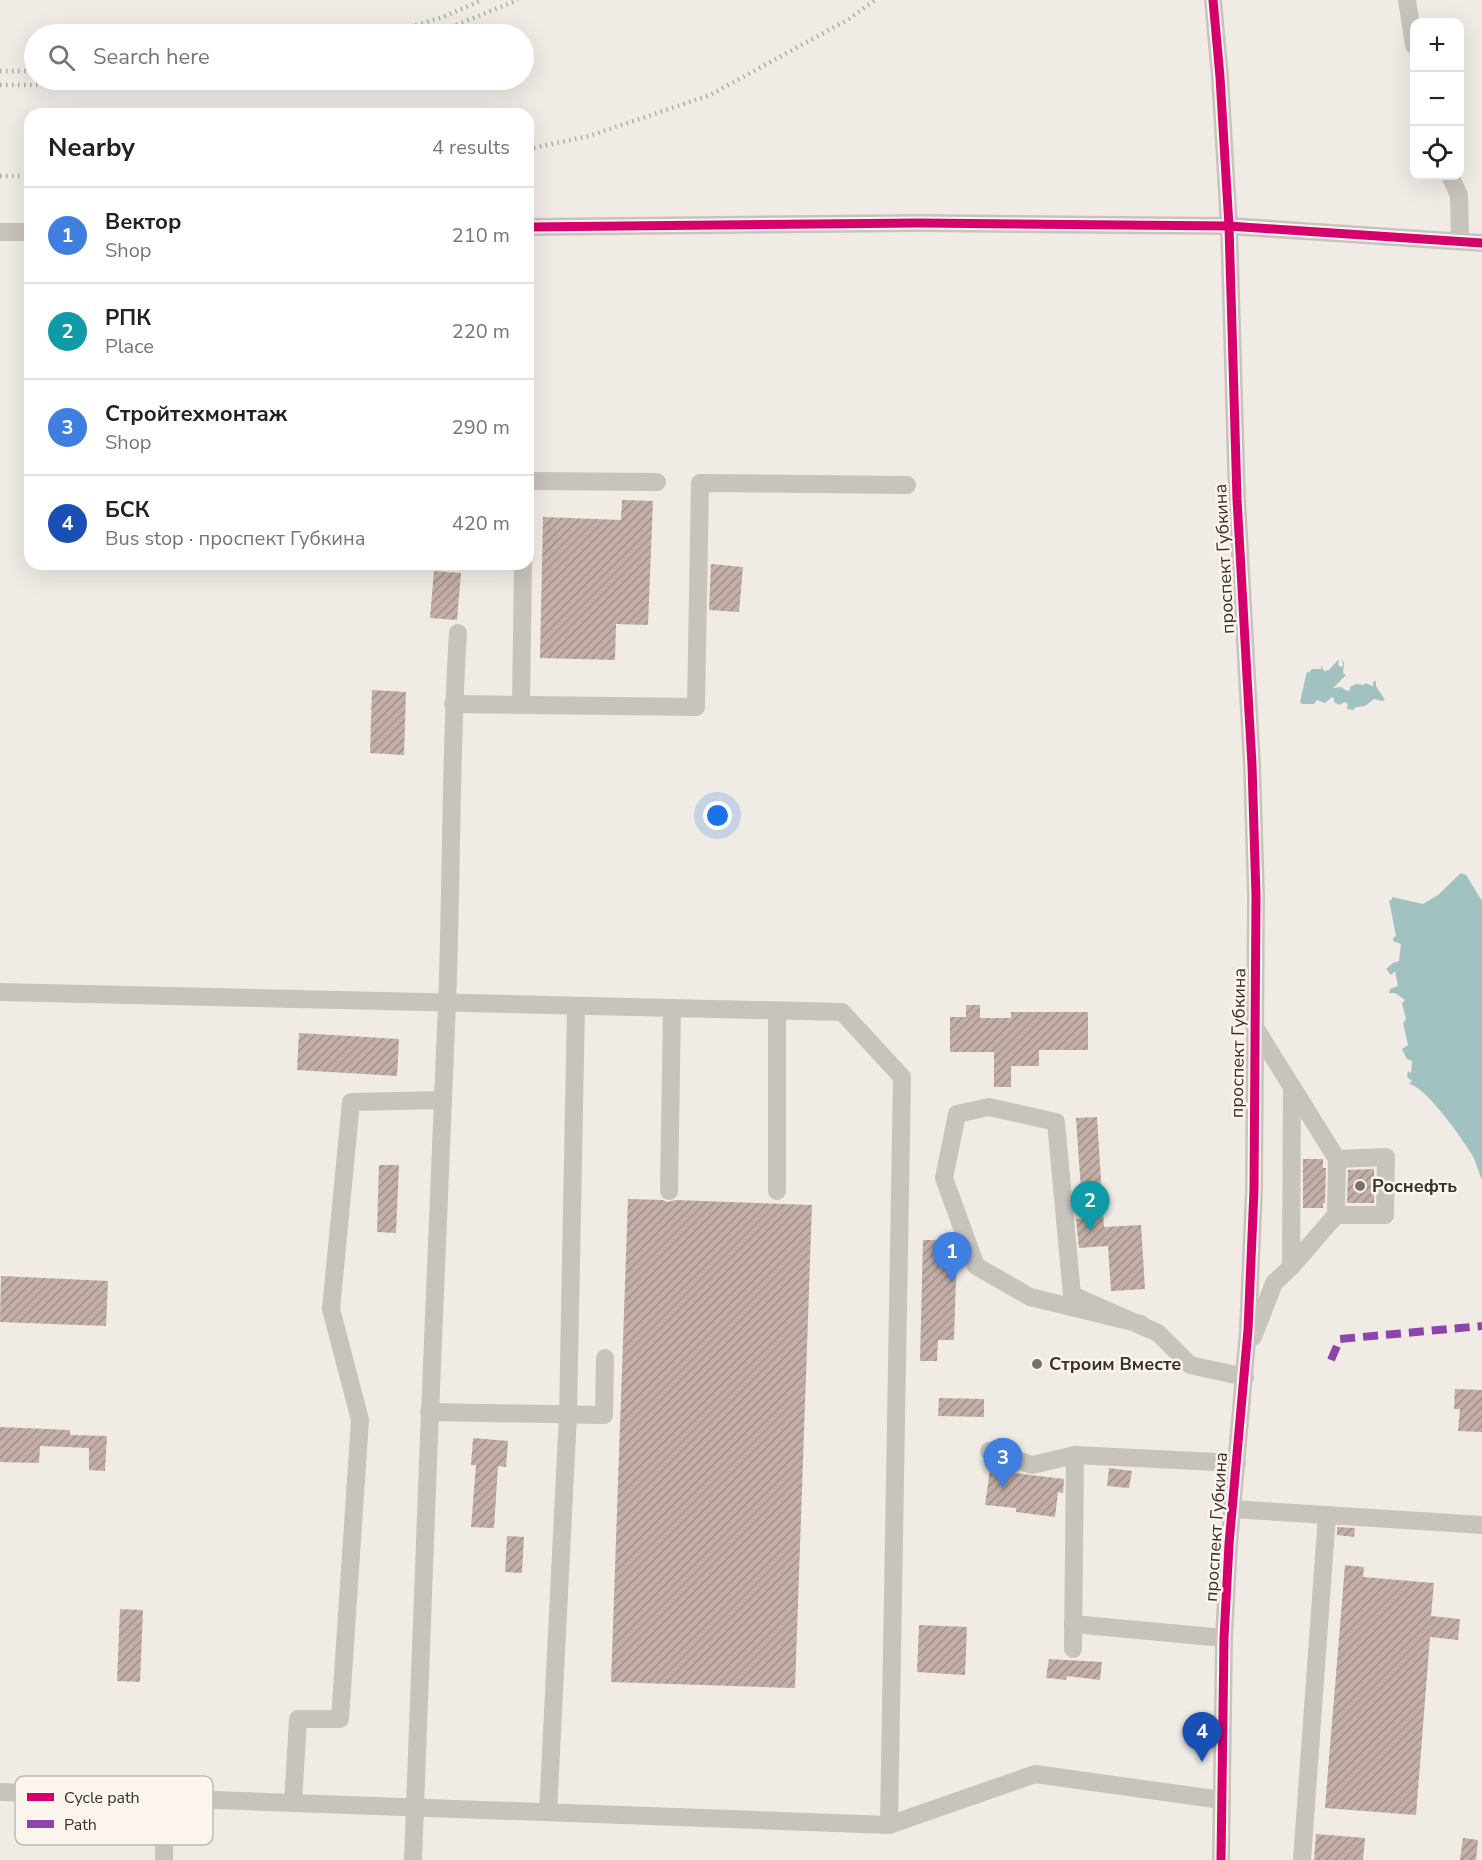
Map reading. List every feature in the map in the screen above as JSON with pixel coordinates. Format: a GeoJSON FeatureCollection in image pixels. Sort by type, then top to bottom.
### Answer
{"type":"FeatureCollection","features":[{"type":"Feature","properties":{"kind":"street","name":"проспект Губкина"},"geometry":{"type":"LineString","coordinates":[[1213,0],[1229,226],[1237,499],[1252,765],[1256,896],[1254,1190],[1247,1353],[1232,1509],[1224,1638],[1221,1860]]}},
{"type":"Feature","properties":{"kind":"street"},"geometry":{"type":"LineString","coordinates":[[1407,0],[1410,19]]}},
{"type":"Feature","properties":{"kind":"street"},"geometry":{"type":"LineString","coordinates":[[1452,180],[1459,195],[1460,240]]}},
{"type":"Feature","properties":{"kind":"street"},"geometry":{"type":"LineString","coordinates":[[534,227],[920,223],[1229,226],[1482,243]]}},
{"type":"Feature","properties":{"kind":"street"},"geometry":{"type":"LineString","coordinates":[[0,232],[24,231]]}},
{"type":"Feature","properties":{"kind":"street"},"geometry":{"type":"LineString","coordinates":[[534,481],[657,482]]}},
{"type":"Feature","properties":{"kind":"street"},"geometry":{"type":"LineString","coordinates":[[453,704],[696,707],[700,483],[906,485]]}},
{"type":"Feature","properties":{"kind":"street"},"geometry":{"type":"LineString","coordinates":[[521,705],[523,570]]}},
{"type":"Feature","properties":{"kind":"street"},"geometry":{"type":"LineString","coordinates":[[413,1860],[447,1003],[453,704],[458,633]]}},
{"type":"Feature","properties":{"kind":"street"},"geometry":{"type":"LineString","coordinates":[[0,992],[842,1012],[902,1077],[890,1825]]}},
{"type":"Feature","properties":{"kind":"street"},"geometry":{"type":"LineString","coordinates":[[548,1812],[568,1415],[576,1006]]}},
{"type":"Feature","properties":{"kind":"street"},"geometry":{"type":"LineString","coordinates":[[669,1191],[672,1008]]}},
{"type":"Feature","properties":{"kind":"street"},"geometry":{"type":"LineString","coordinates":[[777,1011],[777,1191]]}},
{"type":"Feature","properties":{"kind":"street"},"geometry":{"type":"LineString","coordinates":[[1247,1353],[1274,1283],[1336,1215],[1337,1158],[1254,1026]]}},
{"type":"Feature","properties":{"kind":"street"},"geometry":{"type":"LineString","coordinates":[[1291,1267],[1292,1087]]}},
{"type":"Feature","properties":{"kind":"street"},"geometry":{"type":"LineString","coordinates":[[293,1803],[298,1719],[340,1719],[360,1420],[331,1309],[351,1101],[442,1100]]}},
{"type":"Feature","properties":{"kind":"street"},"geometry":{"type":"LineString","coordinates":[[1141,1324],[1030,1297],[975,1266],[944,1178],[957,1114],[989,1107],[1056,1122],[1072,1295],[1141,1324],[1158,1333],[1190,1365],[1245,1377]]}},
{"type":"Feature","properties":{"kind":"street"},"geometry":{"type":"LineString","coordinates":[[1336,1215],[1385,1215],[1386,1157],[1337,1158]]}},
{"type":"Feature","properties":{"kind":"street"},"geometry":{"type":"LineString","coordinates":[[429,1412],[604,1415],[605,1358]]}},
{"type":"Feature","properties":{"kind":"street"},"geometry":{"type":"LineString","coordinates":[[989,1451],[1032,1465],[1075,1455],[1237,1463]]}},
{"type":"Feature","properties":{"kind":"street"},"geometry":{"type":"LineString","coordinates":[[1073,1649],[1075,1455]]}},
{"type":"Feature","properties":{"kind":"street"},"geometry":{"type":"LineString","coordinates":[[1232,1509],[1482,1525]]}},
{"type":"Feature","properties":{"kind":"street"},"geometry":{"type":"LineString","coordinates":[[1302,1860],[1326,1515]]}},
{"type":"Feature","properties":{"kind":"street"},"geometry":{"type":"LineString","coordinates":[[1073,1624],[1224,1638]]}},
{"type":"Feature","properties":{"kind":"street"},"geometry":{"type":"LineString","coordinates":[[213,1800],[890,1825],[1035,1774],[1222,1800]]}},
{"type":"Feature","properties":{"kind":"street"},"geometry":{"type":"LineString","coordinates":[[0,1792],[15,1793]]}},
{"type":"Feature","properties":{"kind":"street"},"geometry":{"type":"LineString","coordinates":[[164,1845],[164,1860]]}},
{"type":"Feature","properties":{"kind":"water"},"geometry":{"type":"Polygon","coordinates":[[[1339,659],[1338,665],[1343,666],[1342,659],[1344,663],[1343,673],[1346,675],[1333,688],[1341,687],[1347,691],[1356,684],[1364,685],[1365,683],[1373,686],[1373,682],[1376,681],[1376,686],[1385,700],[1374,699],[1365,706],[1356,707],[1353,710],[1347,709],[1348,704],[1345,702],[1339,705],[1334,702],[1332,697],[1325,703],[1317,700],[1314,704],[1302,704],[1300,702],[1307,671],[1309,673],[1312,669],[1321,669],[1321,665],[1324,671],[1329,670],[1339,659]]]}},
{"type":"Feature","properties":{"kind":"water"},"geometry":{"type":"Polygon","coordinates":[[[1461,873],[1466,875],[1482,901],[1482,1180],[1473,1156],[1452,1125],[1424,1094],[1409,1084],[1412,1081],[1407,1077],[1408,1071],[1411,1073],[1412,1061],[1407,1059],[1402,1049],[1408,1045],[1403,1023],[1406,1019],[1402,1003],[1405,1000],[1395,993],[1389,993],[1390,989],[1398,986],[1395,971],[1391,975],[1386,969],[1399,961],[1401,944],[1393,941],[1396,936],[1389,900],[1392,900],[1392,897],[1423,904],[1438,895],[1461,873]]]}},
{"type":"Feature","properties":{"kind":"building"},"geometry":{"type":"Polygon","coordinates":[[[622,500],[653,501],[648,625],[616,624],[615,660],[540,658],[543,517],[621,520],[622,500]]]}},
{"type":"Feature","properties":{"kind":"building"},"geometry":{"type":"Polygon","coordinates":[[[711,564],[743,567],[739,612],[709,610],[711,564]]]}},
{"type":"Feature","properties":{"kind":"building"},"geometry":{"type":"Polygon","coordinates":[[[434,571],[461,573],[457,620],[430,618],[434,571]]]}},
{"type":"Feature","properties":{"kind":"building"},"geometry":{"type":"Polygon","coordinates":[[[372,690],[406,692],[404,755],[370,753],[372,690]]]}},
{"type":"Feature","properties":{"kind":"building"},"geometry":{"type":"Polygon","coordinates":[[[966,1005],[980,1005],[980,1018],[1011,1018],[1011,1012],[1088,1012],[1088,1050],[1039,1050],[1039,1066],[1011,1066],[1011,1087],[994,1087],[994,1052],[950,1052],[950,1017],[966,1017],[966,1005]]]}},
{"type":"Feature","properties":{"kind":"building"},"geometry":{"type":"Polygon","coordinates":[[[299,1033],[399,1039],[397,1076],[297,1070],[299,1033]]]}},
{"type":"Feature","properties":{"kind":"building"},"geometry":{"type":"Polygon","coordinates":[[[1097,1117],[1104,1227],[1141,1225],[1145,1289],[1111,1291],[1108,1246],[1079,1248],[1076,1219],[1083,1219],[1076,1118],[1097,1117]]]}},
{"type":"Feature","properties":{"kind":"building"},"geometry":{"type":"Polygon","coordinates":[[[1303,1159],[1323,1159],[1323,1168],[1326,1168],[1323,1208],[1303,1208],[1303,1159]]]}},
{"type":"Feature","properties":{"kind":"building"},"geometry":{"type":"Polygon","coordinates":[[[379,1165],[399,1165],[396,1233],[377,1232],[379,1165]]]}},
{"type":"Feature","properties":{"kind":"building","name":"Роснефть"},"geometry":{"type":"Polygon","coordinates":[[[1374,1169],[1374,1203],[1347,1203],[1348,1170],[1374,1169]]]}},
{"type":"Feature","properties":{"kind":"building"},"geometry":{"type":"Polygon","coordinates":[[[628,1199],[812,1205],[795,1688],[611,1682],[628,1199]]]}},
{"type":"Feature","properties":{"kind":"building"},"geometry":{"type":"Polygon","coordinates":[[[923,1240],[955,1240],[957,1246],[954,1340],[938,1340],[937,1361],[920,1361],[923,1240]]]}},
{"type":"Feature","properties":{"kind":"building"},"geometry":{"type":"Polygon","coordinates":[[[1,1276],[108,1281],[106,1326],[0,1322],[1,1276]]]}},
{"type":"Feature","properties":{"kind":"building"},"geometry":{"type":"Polygon","coordinates":[[[1455,1389],[1482,1390],[1482,1432],[1458,1431],[1460,1409],[1454,1409],[1455,1389]]]}},
{"type":"Feature","properties":{"kind":"building"},"geometry":{"type":"Polygon","coordinates":[[[939,1398],[984,1399],[984,1417],[938,1416],[939,1398]]]}},
{"type":"Feature","properties":{"kind":"building"},"geometry":{"type":"Polygon","coordinates":[[[0,1427],[70,1430],[70,1435],[107,1436],[105,1471],[89,1470],[89,1448],[40,1446],[39,1463],[0,1462],[0,1427]]]}},
{"type":"Feature","properties":{"kind":"building"},"geometry":{"type":"Polygon","coordinates":[[[473,1438],[508,1441],[506,1467],[498,1466],[494,1528],[471,1527],[476,1465],[471,1465],[473,1438]]]}},
{"type":"Feature","properties":{"kind":"building"},"geometry":{"type":"Polygon","coordinates":[[[1109,1468],[1132,1471],[1129,1488],[1107,1486],[1109,1468]]]}},
{"type":"Feature","properties":{"kind":"building"},"geometry":{"type":"Polygon","coordinates":[[[990,1470],[1064,1479],[1063,1493],[1058,1492],[1055,1517],[1016,1512],[1016,1508],[985,1505],[990,1470]]]}},
{"type":"Feature","properties":{"kind":"building"},"geometry":{"type":"Polygon","coordinates":[[[1337,1527],[1355,1528],[1354,1537],[1337,1535],[1337,1527]]]}},
{"type":"Feature","properties":{"kind":"building"},"geometry":{"type":"Polygon","coordinates":[[[507,1536],[524,1537],[522,1573],[505,1572],[507,1536]]]}},
{"type":"Feature","properties":{"kind":"building"},"geometry":{"type":"Polygon","coordinates":[[[1345,1565],[1364,1567],[1363,1577],[1434,1583],[1431,1616],[1460,1619],[1458,1640],[1430,1637],[1416,1815],[1325,1808],[1345,1565]]]}},
{"type":"Feature","properties":{"kind":"building"},"geometry":{"type":"Polygon","coordinates":[[[120,1609],[143,1610],[140,1682],[117,1681],[120,1609]]]}},
{"type":"Feature","properties":{"kind":"building"},"geometry":{"type":"Polygon","coordinates":[[[919,1625],[967,1627],[965,1675],[917,1672],[919,1625]]]}},
{"type":"Feature","properties":{"kind":"building"},"geometry":{"type":"Polygon","coordinates":[[[1049,1659],[1102,1662],[1100,1680],[1067,1676],[1066,1680],[1046,1678],[1049,1659]]]}},
{"type":"Feature","properties":{"kind":"building"},"geometry":{"type":"Polygon","coordinates":[[[1316,1834],[1365,1838],[1363,1860],[1314,1860],[1316,1834]]]}},
{"type":"Feature","properties":{"kind":"building"},"geometry":{"type":"Polygon","coordinates":[[[1463,1838],[1478,1840],[1476,1860],[1460,1860],[1463,1838]]]}},
{"type":"Feature","properties":{"kind":"railway"},"geometry":{"type":"LineString","coordinates":[[420,24],[482,0]]}},
{"type":"Feature","properties":{"kind":"railway"},"geometry":{"type":"LineString","coordinates":[[459,24],[518,0]]}},
{"type":"Feature","properties":{"kind":"railway"},"geometry":{"type":"LineString","coordinates":[[534,148],[589,136],[710,95],[849,19],[875,0]]}},
{"type":"Feature","properties":{"kind":"railway"},"geometry":{"type":"LineString","coordinates":[[0,71],[24,71]]}},
{"type":"Feature","properties":{"kind":"railway"},"geometry":{"type":"LineString","coordinates":[[0,85],[24,85]]}},
{"type":"Feature","properties":{"kind":"railway"},"geometry":{"type":"LineString","coordinates":[[0,176],[24,176]]}},
{"type":"Feature","properties":{"kind":"marked path"},"geometry":{"type":"LineString","coordinates":[[1331,1360],[1340,1339],[1482,1326]]}},
{"type":"Feature","properties":{"kind":"cycle path"},"geometry":{"type":"LineString","coordinates":[[1213,0],[1229,226],[1237,499],[1252,765],[1256,896],[1254,1190],[1248,1330],[1229,1544],[1224,1638],[1221,1860]]}},
{"type":"Feature","properties":{"kind":"cycle path"},"geometry":{"type":"LineString","coordinates":[[534,227],[919,223],[1229,226],[1482,243]]}},
{"type":"Feature","properties":{"kind":"place","name":"Роснефть"},"geometry":{"type":"Point","coordinates":[1360,1186]}},
{"type":"Feature","properties":{"kind":"place","name":"РПК"},"geometry":{"type":"Point","coordinates":[1090,1231]}},
{"type":"Feature","properties":{"kind":"place","name":"Вектор"},"geometry":{"type":"Point","coordinates":[952,1282]}},
{"type":"Feature","properties":{"kind":"place","name":"Строим Вместе"},"geometry":{"type":"Point","coordinates":[1037,1364]}},
{"type":"Feature","properties":{"kind":"place","name":"Стройтехмонтаж"},"geometry":{"type":"Point","coordinates":[1003,1488]}},
{"type":"Feature","properties":{"kind":"place","name":"БСК"},"geometry":{"type":"Point","coordinates":[1202,1762]}}]}
